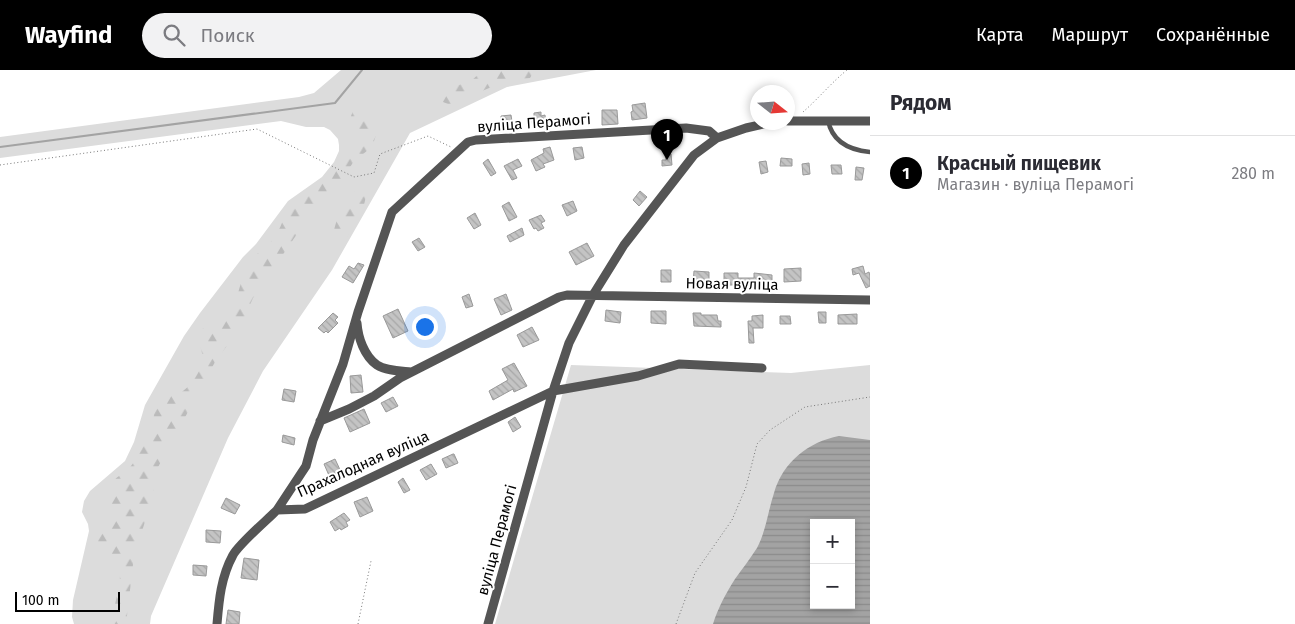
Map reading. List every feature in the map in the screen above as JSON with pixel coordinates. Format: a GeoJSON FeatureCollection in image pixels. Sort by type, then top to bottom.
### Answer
{"type":"FeatureCollection","features":[{"type":"Feature","properties":{"kind":"street"},"geometry":{"type":"LineString","coordinates":[[795,121],[870,120]]}},
{"type":"Feature","properties":{"kind":"street","name":"вуліца Перамогі"},"geometry":{"type":"LineString","coordinates":[[488,624],[552,391],[569,343],[593,294],[624,245],[694,155],[717,138],[750,127]]}},
{"type":"Feature","properties":{"kind":"street","name":"вуліца Перамогі"},"geometry":{"type":"LineString","coordinates":[[277,510],[306,466],[313,440],[343,364],[358,312],[392,212],[468,142],[686,128],[709,131],[717,138]]}},
{"type":"Feature","properties":{"kind":"street"},"geometry":{"type":"LineString","coordinates":[[320,421],[349,409],[411,372],[559,297],[593,294]]}},
{"type":"Feature","properties":{"kind":"street","name":"Новая вуліца"},"geometry":{"type":"LineString","coordinates":[[593,294],[870,300]]}},
{"type":"Feature","properties":{"kind":"street","name":"вуліца Перамогі"},"geometry":{"type":"LineString","coordinates":[[358,312],[359,335],[363,346],[377,366],[411,372]]}},
{"type":"Feature","properties":{"kind":"street","name":"Прахалодная вуліца"},"geometry":{"type":"LineString","coordinates":[[277,510],[305,509],[552,391],[638,376],[679,364],[762,368]]}},
{"type":"Feature","properties":{"kind":"street"},"geometry":{"type":"LineString","coordinates":[[217,624],[220,594],[225,574],[234,554],[277,510]]}},
{"type":"Feature","properties":{"kind":"lane"},"geometry":{"type":"LineString","coordinates":[[828,120],[831,133],[849,148],[870,152]]}},
{"type":"Feature","properties":{"kind":"path"},"geometry":{"type":"LineString","coordinates":[[795,117],[817,100],[847,70]]}},
{"type":"Feature","properties":{"kind":"path"},"geometry":{"type":"LineString","coordinates":[[0,165],[257,130],[354,177],[374,173],[380,154],[428,136],[458,151]]}},
{"type":"Feature","properties":{"kind":"path"},"geometry":{"type":"LineString","coordinates":[[676,624],[694,573],[732,520],[746,487],[757,444],[770,430],[805,406],[870,397]]}},
{"type":"Feature","properties":{"kind":"path"},"geometry":{"type":"LineString","coordinates":[[358,624],[371,561]]}},
{"type":"Feature","properties":{"kind":"green space"},"geometry":{"type":"Polygon","coordinates":[[[341,70],[596,70],[507,87],[410,133],[332,270],[263,371],[228,438],[151,616],[150,624],[74,624],[72,617],[73,600],[89,531],[82,512],[84,501],[90,491],[125,461],[134,442],[145,405],[184,336],[200,313],[288,201],[322,177],[334,162],[339,151],[339,145],[338,139],[330,130],[324,127],[306,127],[281,121],[0,158],[0,137],[299,97],[314,93],[341,70]]]}},
{"type":"Feature","properties":{"kind":"green space"},"geometry":{"type":"Polygon","coordinates":[[[483,70],[533,70],[533,73],[530,78],[508,80],[475,94],[461,104],[453,106],[443,102],[442,94],[447,88],[470,82],[483,70]]]}},
{"type":"Feature","properties":{"kind":"green space"},"geometry":{"type":"Polygon","coordinates":[[[358,109],[364,111],[373,124],[376,135],[372,147],[354,161],[341,181],[316,205],[305,219],[297,234],[253,298],[240,328],[215,362],[157,469],[151,503],[134,556],[126,624],[112,624],[119,587],[120,568],[114,555],[101,556],[95,553],[99,538],[110,518],[110,487],[116,478],[131,466],[142,449],[150,432],[159,399],[168,391],[179,394],[184,391],[196,376],[202,358],[202,350],[198,339],[199,334],[201,330],[231,308],[247,265],[273,239],[294,201],[338,166],[353,150],[358,138],[351,116],[353,111],[358,109]]]}},
{"type":"Feature","properties":{"kind":"green space"},"geometry":{"type":"Polygon","coordinates":[[[360,190],[365,191],[366,196],[360,215],[347,237],[337,239],[334,235],[334,229],[339,215],[350,196],[360,190]]]}},
{"type":"Feature","properties":{"kind":"green space"},"geometry":{"type":"Polygon","coordinates":[[[571,365],[791,373],[870,365],[870,624],[495,624],[571,365]]]}},
{"type":"Feature","properties":{"kind":"shaded area"},"geometry":{"type":"Polygon","coordinates":[[[839,436],[870,440],[870,624],[713,624],[728,590],[757,548],[765,528],[778,482],[790,463],[798,455],[817,443],[839,436]]]}},
{"type":"Feature","properties":{"kind":"building"},"geometry":{"type":"Polygon","coordinates":[[[645,103],[647,118],[632,120],[632,105],[645,103]]]}},
{"type":"Feature","properties":{"kind":"building"},"geometry":{"type":"Polygon","coordinates":[[[602,110],[617,110],[618,124],[602,125],[602,110]]]}},
{"type":"Feature","properties":{"kind":"building"},"geometry":{"type":"Polygon","coordinates":[[[541,112],[541,116],[545,115],[546,125],[533,127],[531,117],[534,117],[534,113],[541,112]]]}},
{"type":"Feature","properties":{"kind":"building"},"geometry":{"type":"Polygon","coordinates":[[[511,115],[513,128],[502,129],[501,116],[511,115]]]}},
{"type":"Feature","properties":{"kind":"building"},"geometry":{"type":"Polygon","coordinates":[[[550,147],[554,160],[543,164],[545,167],[536,171],[531,160],[544,153],[543,149],[550,147]]]}},
{"type":"Feature","properties":{"kind":"building"},"geometry":{"type":"Polygon","coordinates":[[[582,147],[584,158],[575,160],[573,148],[582,147]]]}},
{"type":"Feature","properties":{"kind":"building"},"geometry":{"type":"Polygon","coordinates":[[[671,154],[672,165],[662,166],[662,160],[666,160],[665,155],[671,154]]]}},
{"type":"Feature","properties":{"kind":"building"},"geometry":{"type":"Polygon","coordinates":[[[781,158],[792,159],[792,166],[780,166],[781,158]]]}},
{"type":"Feature","properties":{"kind":"building"},"geometry":{"type":"Polygon","coordinates":[[[488,159],[496,173],[491,176],[483,163],[488,159]]]}},
{"type":"Feature","properties":{"kind":"building"},"geometry":{"type":"Polygon","coordinates":[[[518,159],[522,166],[513,170],[517,178],[512,180],[504,166],[518,159]]]}},
{"type":"Feature","properties":{"kind":"building"},"geometry":{"type":"Polygon","coordinates":[[[766,161],[768,172],[761,174],[759,162],[766,161]]]}},
{"type":"Feature","properties":{"kind":"building"},"geometry":{"type":"Polygon","coordinates":[[[809,163],[810,174],[803,175],[802,164],[809,163]]]}},
{"type":"Feature","properties":{"kind":"building"},"geometry":{"type":"Polygon","coordinates":[[[831,165],[841,165],[842,174],[832,174],[831,165]]]}},
{"type":"Feature","properties":{"kind":"building"},"geometry":{"type":"Polygon","coordinates":[[[856,167],[864,168],[862,180],[855,180],[856,167]]]}},
{"type":"Feature","properties":{"kind":"building"},"geometry":{"type":"Polygon","coordinates":[[[640,191],[647,197],[639,206],[633,200],[640,191]]]}},
{"type":"Feature","properties":{"kind":"building"},"geometry":{"type":"Polygon","coordinates":[[[573,201],[577,211],[567,216],[562,205],[573,201]]]}},
{"type":"Feature","properties":{"kind":"building"},"geometry":{"type":"Polygon","coordinates":[[[509,202],[517,217],[509,221],[502,206],[509,202]]]}},
{"type":"Feature","properties":{"kind":"building"},"geometry":{"type":"Polygon","coordinates":[[[475,213],[481,225],[474,229],[467,218],[475,213]]]}},
{"type":"Feature","properties":{"kind":"building"},"geometry":{"type":"Polygon","coordinates":[[[541,215],[545,221],[541,223],[544,228],[538,231],[536,228],[534,229],[529,220],[541,215]]]}},
{"type":"Feature","properties":{"kind":"building"},"geometry":{"type":"Polygon","coordinates":[[[522,228],[524,235],[510,242],[507,236],[522,228]]]}},
{"type":"Feature","properties":{"kind":"building"},"geometry":{"type":"Polygon","coordinates":[[[419,238],[425,247],[418,251],[412,242],[419,238]]]}},
{"type":"Feature","properties":{"kind":"building"},"geometry":{"type":"Polygon","coordinates":[[[587,243],[594,256],[576,265],[569,252],[587,243]]]}},
{"type":"Feature","properties":{"kind":"building"},"geometry":{"type":"Polygon","coordinates":[[[358,263],[364,265],[353,283],[342,277],[349,266],[354,269],[358,263]]]}},
{"type":"Feature","properties":{"kind":"building"},"geometry":{"type":"Polygon","coordinates":[[[863,266],[865,274],[869,272],[870,276],[870,286],[866,288],[859,273],[853,275],[852,269],[863,266]]]}},
{"type":"Feature","properties":{"kind":"building"},"geometry":{"type":"Polygon","coordinates":[[[801,268],[801,281],[784,282],[784,269],[801,268]]]}},
{"type":"Feature","properties":{"kind":"building"},"geometry":{"type":"Polygon","coordinates":[[[661,270],[671,270],[671,282],[661,282],[661,270]]]}},
{"type":"Feature","properties":{"kind":"building"},"geometry":{"type":"Polygon","coordinates":[[[694,271],[709,272],[709,284],[693,283],[694,271]]]}},
{"type":"Feature","properties":{"kind":"building"},"geometry":{"type":"Polygon","coordinates":[[[724,273],[738,273],[738,278],[754,278],[754,273],[772,275],[772,285],[724,285],[724,273]]]}},
{"type":"Feature","properties":{"kind":"building"},"geometry":{"type":"Polygon","coordinates":[[[469,294],[473,306],[466,308],[462,297],[469,294]]]}},
{"type":"Feature","properties":{"kind":"building"},"geometry":{"type":"Polygon","coordinates":[[[506,294],[512,310],[501,315],[494,299],[506,294]]]}},
{"type":"Feature","properties":{"kind":"building"},"geometry":{"type":"Polygon","coordinates":[[[398,309],[408,331],[393,338],[383,316],[398,309]]]}},
{"type":"Feature","properties":{"kind":"building"},"geometry":{"type":"Polygon","coordinates":[[[606,310],[621,312],[620,323],[605,321],[606,310]]]}},
{"type":"Feature","properties":{"kind":"building"},"geometry":{"type":"Polygon","coordinates":[[[651,311],[666,311],[666,324],[651,323],[651,311]]]}},
{"type":"Feature","properties":{"kind":"building"},"geometry":{"type":"Polygon","coordinates":[[[818,312],[826,312],[826,323],[819,323],[818,312]]]}},
{"type":"Feature","properties":{"kind":"building"},"geometry":{"type":"Polygon","coordinates":[[[333,313],[338,317],[335,320],[338,323],[328,333],[326,331],[324,333],[318,328],[333,313]]]}},
{"type":"Feature","properties":{"kind":"building"},"geometry":{"type":"Polygon","coordinates":[[[693,313],[717,315],[718,321],[721,321],[721,327],[694,326],[693,313]]]}},
{"type":"Feature","properties":{"kind":"building"},"geometry":{"type":"Polygon","coordinates":[[[857,314],[857,324],[838,324],[838,315],[857,314]]]}},
{"type":"Feature","properties":{"kind":"building"},"geometry":{"type":"Polygon","coordinates":[[[763,315],[763,328],[753,328],[754,343],[749,343],[748,321],[752,321],[752,316],[763,315]]]}},
{"type":"Feature","properties":{"kind":"building"},"geometry":{"type":"Polygon","coordinates":[[[780,316],[790,316],[791,324],[780,324],[780,316]]]}},
{"type":"Feature","properties":{"kind":"building"},"geometry":{"type":"Polygon","coordinates":[[[532,327],[539,340],[523,347],[517,335],[532,327]]]}},
{"type":"Feature","properties":{"kind":"building"},"geometry":{"type":"Polygon","coordinates":[[[514,363],[527,386],[514,392],[513,389],[493,400],[489,391],[508,380],[502,369],[514,363]]]}},
{"type":"Feature","properties":{"kind":"building"},"geometry":{"type":"Polygon","coordinates":[[[361,375],[363,392],[351,393],[350,376],[361,375]]]}},
{"type":"Feature","properties":{"kind":"building"},"geometry":{"type":"Polygon","coordinates":[[[284,389],[296,391],[294,402],[282,400],[284,389]]]}},
{"type":"Feature","properties":{"kind":"building"},"geometry":{"type":"Polygon","coordinates":[[[393,397],[398,406],[386,412],[381,403],[393,397]]]}},
{"type":"Feature","properties":{"kind":"building"},"geometry":{"type":"Polygon","coordinates":[[[364,409],[370,423],[350,432],[344,418],[364,409]]]}},
{"type":"Feature","properties":{"kind":"building"},"geometry":{"type":"Polygon","coordinates":[[[515,417],[521,427],[513,432],[508,422],[515,417]]]}},
{"type":"Feature","properties":{"kind":"building"},"geometry":{"type":"Polygon","coordinates":[[[283,435],[295,438],[294,445],[282,442],[283,435]]]}},
{"type":"Feature","properties":{"kind":"building"},"geometry":{"type":"Polygon","coordinates":[[[453,454],[458,463],[446,468],[442,459],[453,454]]]}},
{"type":"Feature","properties":{"kind":"building"},"geometry":{"type":"Polygon","coordinates":[[[335,459],[342,474],[331,480],[324,464],[335,459]]]}},
{"type":"Feature","properties":{"kind":"building"},"geometry":{"type":"Polygon","coordinates":[[[431,464],[437,474],[426,480],[420,470],[431,464]]]}},
{"type":"Feature","properties":{"kind":"building"},"geometry":{"type":"Polygon","coordinates":[[[403,478],[410,490],[404,493],[398,482],[403,478]]]}},
{"type":"Feature","properties":{"kind":"building"},"geometry":{"type":"Polygon","coordinates":[[[367,497],[373,511],[360,517],[354,502],[367,497]]]}},
{"type":"Feature","properties":{"kind":"building"},"geometry":{"type":"Polygon","coordinates":[[[226,498],[240,505],[235,514],[221,508],[226,498]]]}},
{"type":"Feature","properties":{"kind":"building"},"geometry":{"type":"Polygon","coordinates":[[[344,513],[350,520],[346,522],[348,526],[335,531],[330,522],[344,513]]]}},
{"type":"Feature","properties":{"kind":"building"},"geometry":{"type":"Polygon","coordinates":[[[206,530],[221,531],[220,543],[206,542],[206,530]]]}},
{"type":"Feature","properties":{"kind":"building"},"geometry":{"type":"Polygon","coordinates":[[[244,558],[259,560],[257,580],[241,578],[244,558]]]}},
{"type":"Feature","properties":{"kind":"building"},"geometry":{"type":"Polygon","coordinates":[[[193,565],[207,566],[206,576],[193,575],[193,565]]]}},
{"type":"Feature","properties":{"kind":"building"},"geometry":{"type":"Polygon","coordinates":[[[228,610],[240,612],[239,624],[226,624],[228,610]]]}},
{"type":"Feature","properties":{"kind":"waterway"},"geometry":{"type":"LineString","coordinates":[[0,147],[335,103],[362,70]]}},
{"type":"Feature","properties":{"kind":"place","name":"Красный пищевик"},"geometry":{"type":"Point","coordinates":[667,160]}}]}
